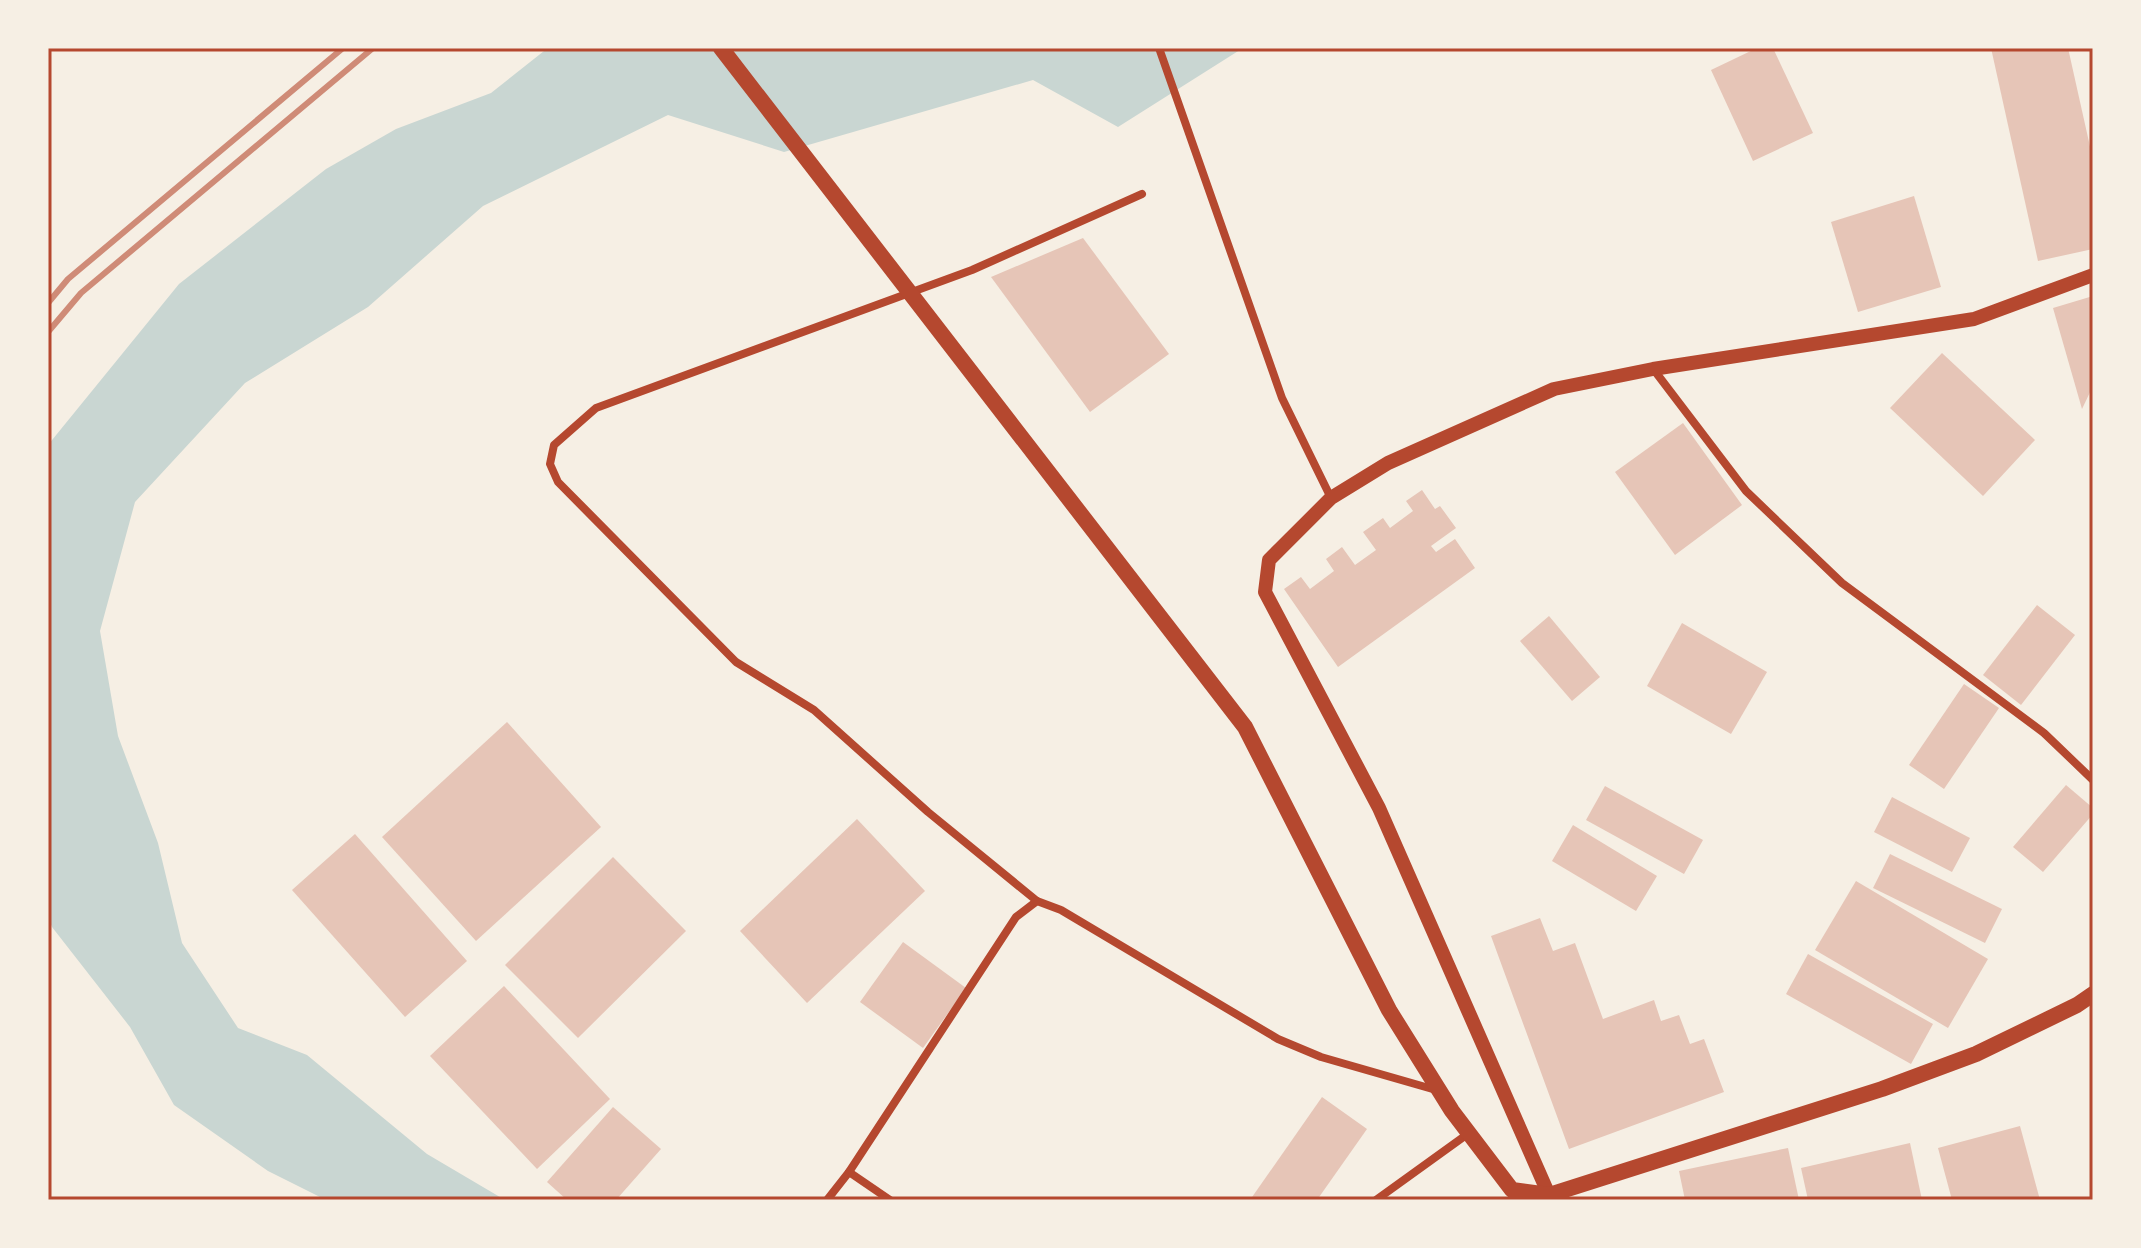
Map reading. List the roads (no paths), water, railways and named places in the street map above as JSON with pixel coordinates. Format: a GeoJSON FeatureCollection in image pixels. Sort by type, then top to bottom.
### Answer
{"type":"FeatureCollection","features":[{"type":"Feature","properties":{"kind":"main road"},"geometry":{"type":"LineString","coordinates":[[721,48],[1245,727],[1389,1010],[1511,1195],[1549,1195],[1882,1089],[1976,1054],[2077,1005],[2093,994]]}},
{"type":"Feature","properties":{"kind":"street"},"geometry":{"type":"LineString","coordinates":[[1159,48],[1282,398],[1331,498]]}},
{"type":"Feature","properties":{"kind":"street"},"geometry":{"type":"LineString","coordinates":[[1142,194],[972,270],[596,408],[554,445],[550,464],[558,482],[736,662],[814,710],[928,812],[1037,901],[1061,910],[1278,1039],[1321,1057],[1440,1091]]}},
{"type":"Feature","properties":{"kind":"street"},"geometry":{"type":"LineString","coordinates":[[1549,1195],[1379,808],[1265,592],[1269,560],[1331,498],[1388,463],[1554,389],[1653,369],[1974,319],[2093,275]]}},
{"type":"Feature","properties":{"kind":"street"},"geometry":{"type":"LineString","coordinates":[[1653,369],[1746,491],[1842,583],[2044,733],[2093,780]]}},
{"type":"Feature","properties":{"kind":"street"},"geometry":{"type":"LineString","coordinates":[[827,1200],[849,1172],[1016,917],[1037,901]]}},
{"type":"Feature","properties":{"kind":"street"},"geometry":{"type":"LineString","coordinates":[[1376,1200],[1469,1133]]}},
{"type":"Feature","properties":{"kind":"street"},"geometry":{"type":"LineString","coordinates":[[849,1172],[890,1200]]}},
{"type":"Feature","properties":{"kind":"railway"},"geometry":{"type":"LineString","coordinates":[[48,303],[68,279],[343,48]]}},
{"type":"Feature","properties":{"kind":"railway"},"geometry":{"type":"LineString","coordinates":[[48,332],[81,293],[373,48]]}}]}
